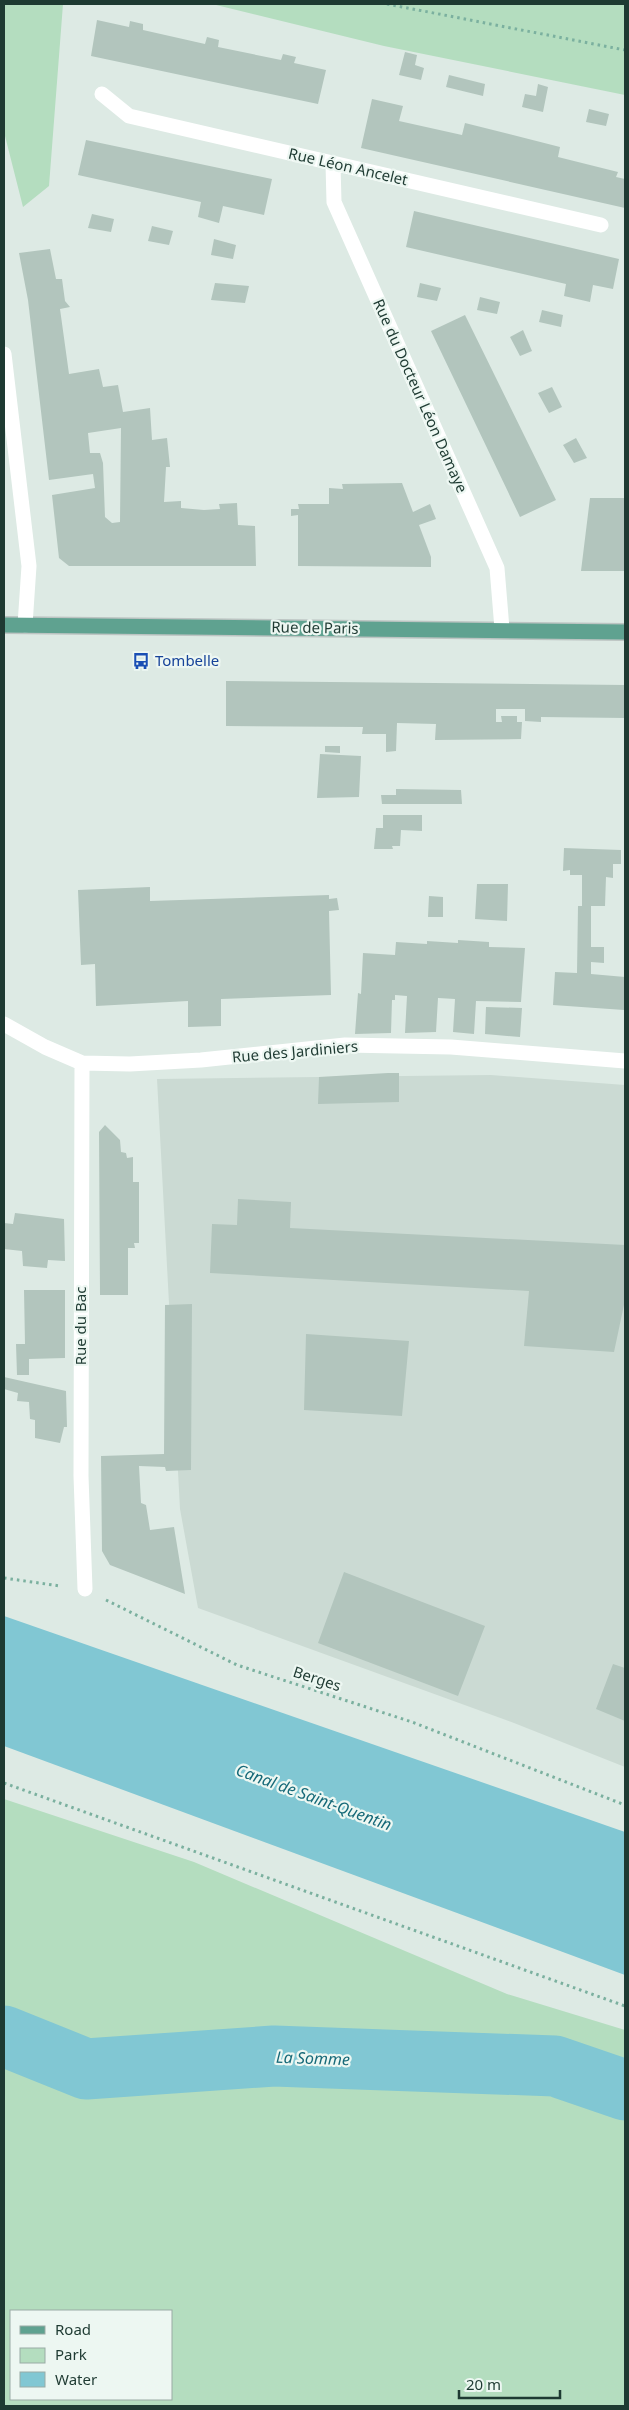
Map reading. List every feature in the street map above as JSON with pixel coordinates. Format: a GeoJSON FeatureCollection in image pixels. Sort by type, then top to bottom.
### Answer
{"type":"FeatureCollection","features":[{"type":"Feature","properties":{"kind":"main road","name":"Rue de Paris"},"geometry":{"type":"LineString","coordinates":[[4,625],[502,629],[625,632]]}},
{"type":"Feature","properties":{"kind":"street","name":"Rue Léon Ancelet"},"geometry":{"type":"LineString","coordinates":[[102,94],[129,116],[601,225]]}},
{"type":"Feature","properties":{"kind":"street","name":"Rue du Docteur Léon Damaye"},"geometry":{"type":"LineString","coordinates":[[333,164],[334,202],[497,568],[502,629]]}},
{"type":"Feature","properties":{"kind":"street"},"geometry":{"type":"LineString","coordinates":[[4,354],[29,566],[24,625]]}},
{"type":"Feature","properties":{"kind":"street","name":"Rue des Jardiniers"},"geometry":{"type":"LineString","coordinates":[[4,1024],[45,1048],[82,1063],[130,1064],[200,1060],[345,1045],[451,1047],[625,1061]]}},
{"type":"Feature","properties":{"kind":"street","name":"Rue du Bac"},"geometry":{"type":"LineString","coordinates":[[82,1063],[81,1476],[85,1589]]}},
{"type":"Feature","properties":{"kind":"path"},"geometry":{"type":"LineString","coordinates":[[387,4],[625,50]]}},
{"type":"Feature","properties":{"kind":"path","name":"Berges"},"geometry":{"type":"LineString","coordinates":[[4,1578],[85,1589],[237,1665],[412,1722],[625,1805]]}},
{"type":"Feature","properties":{"kind":"path"},"geometry":{"type":"LineString","coordinates":[[4,1783],[625,2006]]}},
{"type":"Feature","properties":{"kind":"shaded area"},"geometry":{"type":"Polygon","coordinates":[[[491,1075],[625,1085],[625,1767],[514,1723],[198,1608],[180,1509],[157,1079],[491,1075]]]}},
{"type":"Feature","properties":{"kind":"green space"},"geometry":{"type":"Polygon","coordinates":[[[4,4],[63,4],[49,186],[23,207],[4,132],[4,4]]]}},
{"type":"Feature","properties":{"kind":"green space"},"geometry":{"type":"Polygon","coordinates":[[[212,4],[625,4],[625,95],[384,46],[212,4]]]}},
{"type":"Feature","properties":{"kind":"green space"},"geometry":{"type":"Polygon","coordinates":[[[4,1799],[194,1862],[507,1994],[625,2030],[625,2406],[4,2406],[4,1799]]]}},
{"type":"Feature","properties":{"kind":"water","name":"Canal de Saint-Quentin"},"geometry":{"type":"Polygon","coordinates":[[[4,1616],[625,1832],[625,1975],[4,1746],[4,1616]]]}},
{"type":"Feature","properties":{"kind":"building"},"geometry":{"type":"Polygon","coordinates":[[[97,20],[129,27],[130,21],[143,24],[143,30],[205,44],[207,37],[219,40],[218,47],[281,60],[283,54],[296,57],[294,63],[326,70],[318,104],[91,56],[97,20]]]}},
{"type":"Feature","properties":{"kind":"building"},"geometry":{"type":"Polygon","coordinates":[[[405,52],[417,55],[415,65],[424,68],[421,80],[399,75],[405,52]]]}},
{"type":"Feature","properties":{"kind":"building"},"geometry":{"type":"Polygon","coordinates":[[[449,75],[485,84],[483,96],[446,87],[449,75]]]}},
{"type":"Feature","properties":{"kind":"building"},"geometry":{"type":"Polygon","coordinates":[[[538,84],[548,87],[543,112],[522,107],[525,94],[536,96],[538,84]]]}},
{"type":"Feature","properties":{"kind":"building"},"geometry":{"type":"Polygon","coordinates":[[[372,99],[403,106],[399,121],[462,135],[465,123],[560,147],[558,157],[618,172],[616,177],[625,179],[625,208],[361,148],[372,99]]]}},
{"type":"Feature","properties":{"kind":"building"},"geometry":{"type":"Polygon","coordinates":[[[589,109],[609,114],[606,126],[586,122],[589,109]]]}},
{"type":"Feature","properties":{"kind":"building"},"geometry":{"type":"Polygon","coordinates":[[[86,140],[272,179],[264,215],[223,206],[219,223],[198,217],[201,202],[78,175],[86,140]]]}},
{"type":"Feature","properties":{"kind":"building"},"geometry":{"type":"Polygon","coordinates":[[[414,211],[619,259],[613,289],[593,285],[590,302],[564,296],[566,284],[406,247],[414,211]]]}},
{"type":"Feature","properties":{"kind":"building"},"geometry":{"type":"Polygon","coordinates":[[[92,214],[114,219],[111,232],[88,228],[92,214]]]}},
{"type":"Feature","properties":{"kind":"building"},"geometry":{"type":"Polygon","coordinates":[[[152,226],[173,231],[169,245],[148,241],[152,226]]]}},
{"type":"Feature","properties":{"kind":"building"},"geometry":{"type":"Polygon","coordinates":[[[214,239],[236,245],[233,259],[211,255],[214,239]]]}},
{"type":"Feature","properties":{"kind":"building"},"geometry":{"type":"Polygon","coordinates":[[[50,249],[56,279],[62,279],[65,301],[70,307],[60,309],[69,374],[99,369],[103,387],[118,385],[123,412],[150,408],[152,440],[167,438],[170,467],[166,467],[164,502],[181,501],[181,508],[204,510],[220,509],[219,504],[237,503],[238,525],[255,526],[256,566],[69,566],[59,558],[52,495],[95,488],[93,474],[49,480],[28,300],[19,253],[50,249]],[[121,428],[88,433],[90,453],[100,453],[103,463],[105,517],[112,523],[120,522],[121,428]]]}},
{"type":"Feature","properties":{"kind":"building"},"geometry":{"type":"Polygon","coordinates":[[[215,283],[249,286],[245,303],[211,300],[215,283]]]}},
{"type":"Feature","properties":{"kind":"building"},"geometry":{"type":"Polygon","coordinates":[[[420,283],[441,288],[437,301],[417,297],[420,283]]]}},
{"type":"Feature","properties":{"kind":"building"},"geometry":{"type":"Polygon","coordinates":[[[480,297],[500,302],[497,314],[477,310],[480,297]]]}},
{"type":"Feature","properties":{"kind":"building"},"geometry":{"type":"Polygon","coordinates":[[[542,310],[563,315],[561,327],[539,322],[542,310]]]}},
{"type":"Feature","properties":{"kind":"building"},"geometry":{"type":"Polygon","coordinates":[[[465,315],[556,500],[520,517],[431,331],[465,315]]]}},
{"type":"Feature","properties":{"kind":"building"},"geometry":{"type":"Polygon","coordinates":[[[523,330],[532,351],[520,356],[510,337],[523,330]]]}},
{"type":"Feature","properties":{"kind":"building"},"geometry":{"type":"Polygon","coordinates":[[[552,387],[562,407],[549,413],[538,393],[552,387]]]}},
{"type":"Feature","properties":{"kind":"building"},"geometry":{"type":"Polygon","coordinates":[[[576,438],[587,458],[574,463],[563,445],[576,438]]]}},
{"type":"Feature","properties":{"kind":"building"},"geometry":{"type":"Polygon","coordinates":[[[402,483],[413,512],[430,504],[436,519],[419,525],[431,557],[431,567],[298,566],[298,515],[291,516],[291,509],[299,509],[298,504],[329,504],[329,488],[343,489],[342,484],[402,483]]]}},
{"type":"Feature","properties":{"kind":"building"},"geometry":{"type":"Polygon","coordinates":[[[590,498],[625,498],[625,571],[581,571],[590,498]]]}},
{"type":"Feature","properties":{"kind":"building"},"geometry":{"type":"Polygon","coordinates":[[[226,681],[625,685],[625,718],[541,717],[541,722],[525,721],[525,709],[496,709],[496,722],[502,722],[501,716],[517,716],[517,722],[522,722],[521,739],[435,740],[436,724],[397,723],[396,751],[386,752],[386,734],[362,734],[363,727],[226,726],[226,681]]]}},
{"type":"Feature","properties":{"kind":"building"},"geometry":{"type":"Polygon","coordinates":[[[325,746],[340,746],[340,753],[325,752],[325,746]]]}},
{"type":"Feature","properties":{"kind":"building"},"geometry":{"type":"Polygon","coordinates":[[[320,754],[361,756],[359,797],[317,798],[320,754]]]}},
{"type":"Feature","properties":{"kind":"building"},"geometry":{"type":"Polygon","coordinates":[[[396,789],[461,790],[462,804],[382,804],[381,795],[396,795],[396,789]]]}},
{"type":"Feature","properties":{"kind":"building"},"geometry":{"type":"Polygon","coordinates":[[[383,815],[422,815],[422,831],[401,830],[400,846],[392,846],[393,849],[374,849],[376,828],[383,828],[383,815]]]}},
{"type":"Feature","properties":{"kind":"building"},"geometry":{"type":"Polygon","coordinates":[[[564,848],[621,850],[621,864],[613,864],[613,878],[606,877],[605,906],[591,906],[591,947],[604,947],[604,963],[591,962],[591,974],[625,977],[624,1010],[553,1005],[555,972],[577,973],[578,906],[582,906],[582,875],[570,875],[570,870],[563,871],[564,848]]]}},
{"type":"Feature","properties":{"kind":"building"},"geometry":{"type":"Polygon","coordinates":[[[477,884],[508,884],[507,921],[475,919],[477,884]]]}},
{"type":"Feature","properties":{"kind":"building"},"geometry":{"type":"Polygon","coordinates":[[[150,887],[150,901],[329,895],[329,899],[337,898],[339,910],[329,911],[331,995],[221,999],[221,1026],[188,1027],[188,1001],[96,1006],[95,964],[81,965],[78,890],[150,887]]]}},
{"type":"Feature","properties":{"kind":"building"},"geometry":{"type":"Polygon","coordinates":[[[429,896],[443,897],[443,917],[428,917],[429,896]]]}},
{"type":"Feature","properties":{"kind":"building"},"geometry":{"type":"Polygon","coordinates":[[[458,940],[489,942],[489,947],[525,948],[521,1002],[476,1001],[474,1034],[453,1032],[455,999],[438,998],[436,1032],[405,1033],[407,996],[395,995],[395,1000],[392,1000],[391,1033],[355,1034],[358,993],[361,994],[363,953],[395,955],[396,942],[458,943],[458,940]]]}},
{"type":"Feature","properties":{"kind":"building"},"geometry":{"type":"Polygon","coordinates":[[[486,1007],[522,1008],[520,1037],[485,1034],[486,1007]]]}},
{"type":"Feature","properties":{"kind":"building"},"geometry":{"type":"Polygon","coordinates":[[[399,1073],[399,1102],[318,1104],[319,1077],[399,1073]]]}},
{"type":"Feature","properties":{"kind":"building"},"geometry":{"type":"Polygon","coordinates":[[[105,1125],[120,1140],[121,1152],[126,1153],[127,1158],[133,1157],[133,1182],[139,1182],[139,1243],[134,1243],[135,1248],[128,1248],[128,1295],[100,1295],[99,1132],[105,1125]]]}},
{"type":"Feature","properties":{"kind":"building"},"geometry":{"type":"Polygon","coordinates":[[[238,1199],[291,1202],[290,1228],[625,1245],[625,1300],[614,1352],[524,1346],[529,1291],[210,1273],[212,1224],[237,1225],[238,1199]]]}},
{"type":"Feature","properties":{"kind":"building"},"geometry":{"type":"Polygon","coordinates":[[[15,1213],[64,1219],[65,1261],[48,1260],[47,1268],[23,1266],[22,1251],[4,1249],[4,1223],[13,1224],[15,1213]]]}},
{"type":"Feature","properties":{"kind":"building"},"geometry":{"type":"Polygon","coordinates":[[[24,1290],[65,1290],[65,1358],[29,1359],[29,1375],[17,1375],[16,1344],[25,1344],[24,1290]]]}},
{"type":"Feature","properties":{"kind":"building"},"geometry":{"type":"Polygon","coordinates":[[[192,1304],[191,1470],[166,1471],[165,1467],[139,1466],[141,1503],[146,1505],[150,1530],[174,1527],[185,1594],[110,1565],[102,1551],[101,1456],[164,1454],[165,1305],[192,1304]]]}},
{"type":"Feature","properties":{"kind":"building"},"geometry":{"type":"Polygon","coordinates":[[[306,1334],[409,1341],[402,1416],[304,1410],[306,1334]]]}},
{"type":"Feature","properties":{"kind":"building"},"geometry":{"type":"Polygon","coordinates":[[[4,1377],[66,1391],[67,1427],[64,1427],[60,1443],[35,1438],[35,1420],[30,1419],[29,1402],[17,1401],[18,1393],[4,1389],[4,1377]]]}},
{"type":"Feature","properties":{"kind":"building"},"geometry":{"type":"Polygon","coordinates":[[[344,1572],[485,1626],[458,1696],[318,1643],[344,1572]]]}},
{"type":"Feature","properties":{"kind":"building"},"geometry":{"type":"Polygon","coordinates":[[[613,1664],[625,1668],[625,1721],[596,1709],[613,1664]]]}},
{"type":"Feature","properties":{"kind":"waterway","name":"La Somme"},"geometry":{"type":"LineString","coordinates":[[4,2036],[86,2069],[274,2056],[555,2066],[625,2090]]}},
{"type":"Feature","properties":{"kind":"place","name":"Tombelle"},"geometry":{"type":"Point","coordinates":[141,661]}}]}
